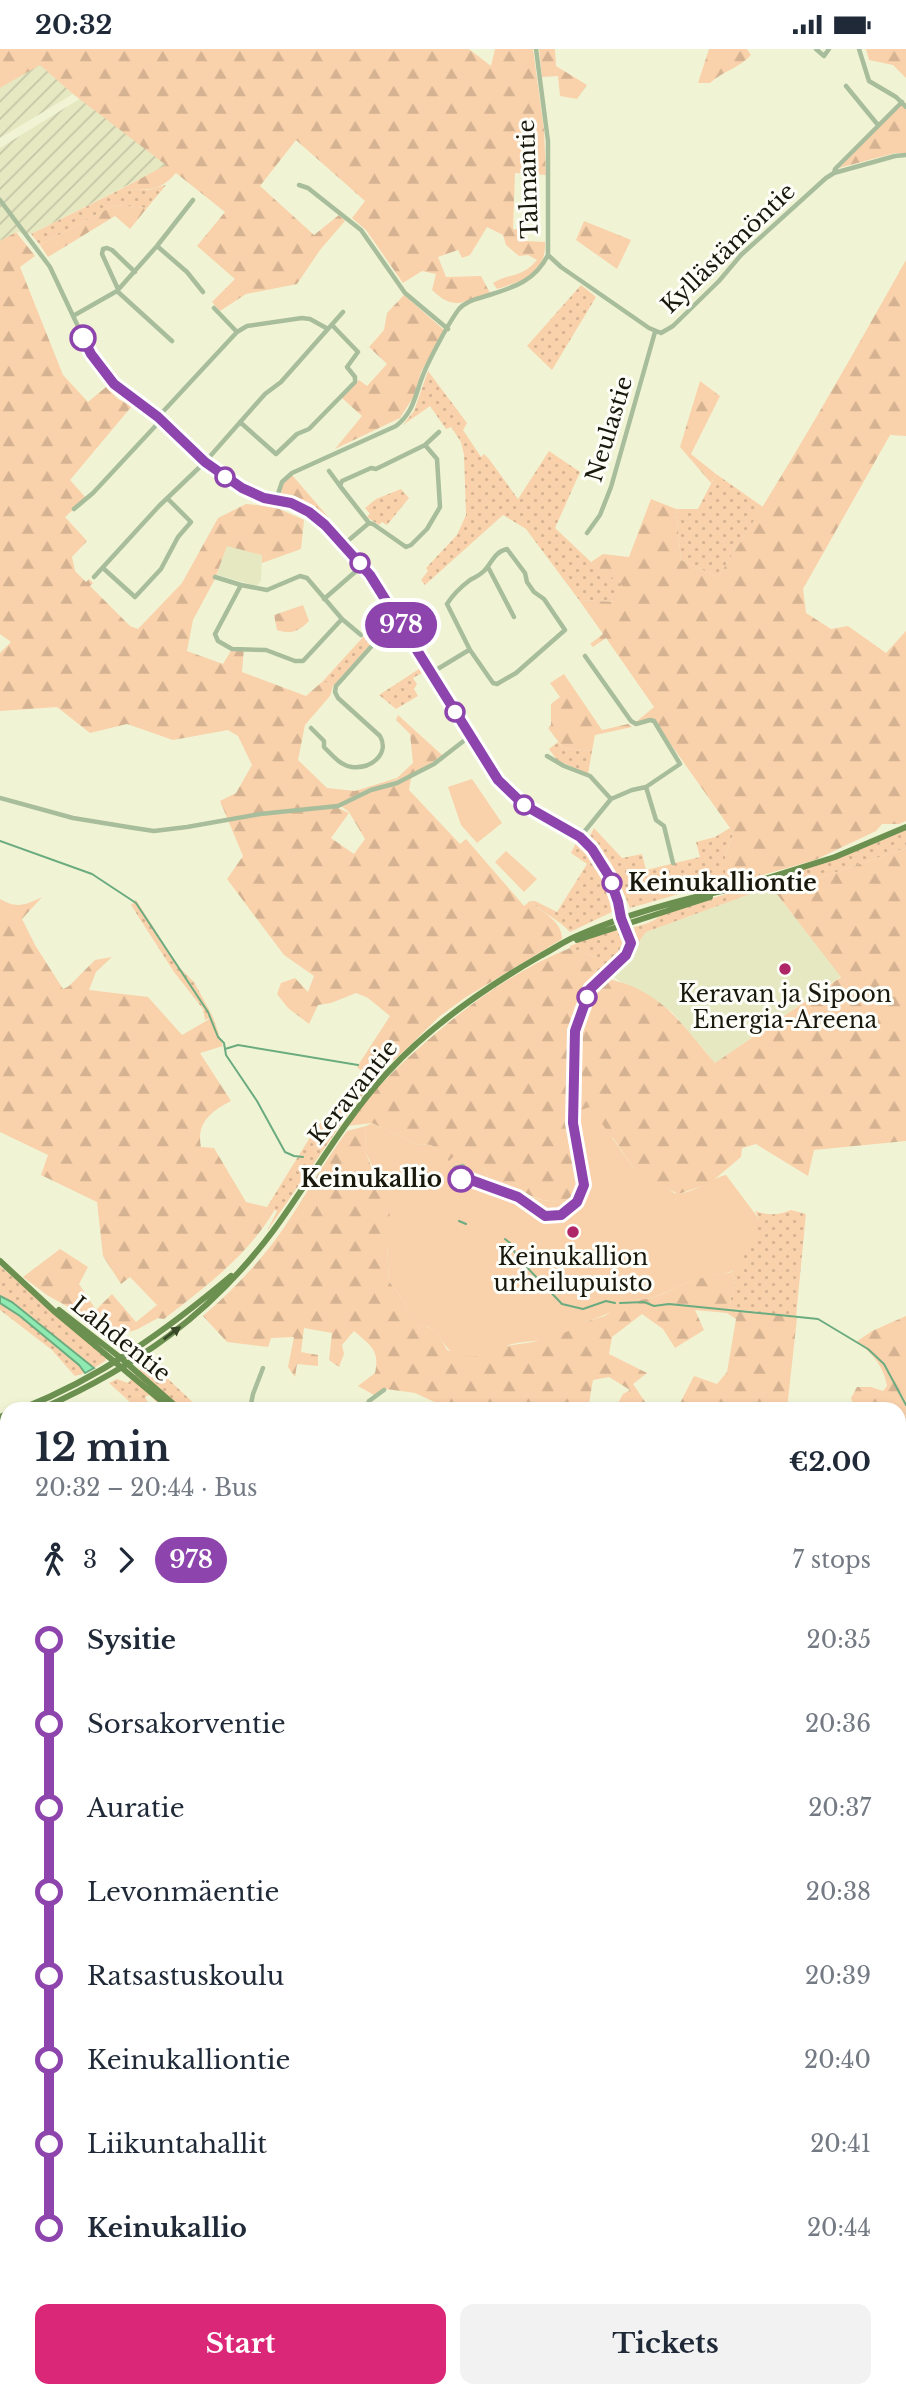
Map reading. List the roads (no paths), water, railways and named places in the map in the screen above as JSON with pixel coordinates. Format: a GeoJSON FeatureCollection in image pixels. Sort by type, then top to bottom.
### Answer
{"type":"FeatureCollection","features":[{"type":"Feature","properties":{"kind":"main road","name":"Keravantie"},"geometry":{"type":"LineString","coordinates":[[56,1402],[126,1367],[208,1305],[244,1266],[290,1206],[344,1126],[387,1073],[418,1042],[465,1004],[555,948],[687,898],[736,888],[835,857],[906,827]]}},
{"type":"Feature","properties":{"kind":"main road","name":"Lahdentie"},"geometry":{"type":"LineString","coordinates":[[0,1261],[40,1297],[170,1402]]}},
{"type":"Feature","properties":{"kind":"main road","name":"Keravantie"},"geometry":{"type":"LineString","coordinates":[[36,1402],[119,1361],[244,1266]]}},
{"type":"Feature","properties":{"kind":"main road","name":"Lahdentie"},"geometry":{"type":"LineString","coordinates":[[126,1367],[164,1402]]}},
{"type":"Feature","properties":{"kind":"street","name":"Talmantie"},"geometry":{"type":"LineString","coordinates":[[276,500],[282,482],[292,473],[403,421],[416,398],[423,375],[462,306],[531,278],[541,269],[548,255],[548,141],[536,49]]}},
{"type":"Feature","properties":{"kind":"street"},"geometry":{"type":"LineString","coordinates":[[816,49],[824,55],[830,49]]}},
{"type":"Feature","properties":{"kind":"street"},"geometry":{"type":"LineString","coordinates":[[834,173],[878,125],[904,104],[869,81],[859,49]]}},
{"type":"Feature","properties":{"kind":"street"},"geometry":{"type":"LineString","coordinates":[[846,86],[878,125]]}},
{"type":"Feature","properties":{"kind":"street","name":"Kyllästämöntie"},"geometry":{"type":"LineString","coordinates":[[548,255],[561,267],[655,332],[661,333],[673,326],[741,255],[834,173],[906,155]]}},
{"type":"Feature","properties":{"kind":"street"},"geometry":{"type":"LineString","coordinates":[[299,185],[308,188],[361,230],[405,293],[448,329]]}},
{"type":"Feature","properties":{"kind":"street"},"geometry":{"type":"LineString","coordinates":[[73,316],[117,290],[194,200]]}},
{"type":"Feature","properties":{"kind":"street"},"geometry":{"type":"LineString","coordinates":[[0,201],[50,267],[91,354],[107,376],[159,419],[205,462],[217,477],[231,487],[253,497],[291,503],[309,512],[325,525],[362,566],[498,780],[514,797],[580,837],[600,859],[631,939],[629,951],[590,989],[575,1031],[573,1123],[583,1172],[584,1185],[580,1197],[566,1212],[545,1216],[518,1197],[471,1180]]}},
{"type":"Feature","properties":{"kind":"street"},"geometry":{"type":"LineString","coordinates":[[157,246],[187,272],[203,292]]}},
{"type":"Feature","properties":{"kind":"street"},"geometry":{"type":"LineString","coordinates":[[135,272],[112,250],[103,249],[117,290],[172,341]]}},
{"type":"Feature","properties":{"kind":"street"},"geometry":{"type":"LineString","coordinates":[[214,308],[237,332]]}},
{"type":"Feature","properties":{"kind":"street"},"geometry":{"type":"LineString","coordinates":[[94,577],[137,529],[205,462],[265,394],[281,382],[342,311]]}},
{"type":"Feature","properties":{"kind":"street"},"geometry":{"type":"LineString","coordinates":[[74,509],[93,493],[237,332],[247,326],[302,318],[316,321],[330,327],[359,352],[346,367],[356,380],[309,429],[297,434],[276,454],[240,422]]}},
{"type":"Feature","properties":{"kind":"street","name":"Neulastie"},"geometry":{"type":"LineString","coordinates":[[587,533],[600,515],[611,487],[655,332]]}},
{"type":"Feature","properties":{"kind":"street"},"geometry":{"type":"LineString","coordinates":[[340,486],[342,481],[425,445],[439,432]]}},
{"type":"Feature","properties":{"kind":"street"},"geometry":{"type":"LineString","coordinates":[[329,471],[369,523],[408,547],[434,519],[440,507],[437,459],[425,445]]}},
{"type":"Feature","properties":{"kind":"street"},"geometry":{"type":"LineString","coordinates":[[103,568],[135,597],[161,569],[178,537],[190,526],[189,519],[168,499]]}},
{"type":"Feature","properties":{"kind":"street"},"geometry":{"type":"LineString","coordinates":[[343,545],[369,523]]}},
{"type":"Feature","properties":{"kind":"street"},"geometry":{"type":"LineString","coordinates":[[502,550],[511,552],[525,573],[527,582],[534,592],[544,599],[565,630],[500,683],[493,683],[470,650],[447,604],[471,578],[478,577],[488,566],[488,562],[502,550]]}},
{"type":"Feature","properties":{"kind":"street"},"geometry":{"type":"LineString","coordinates":[[324,599],[362,566]]}},
{"type":"Feature","properties":{"kind":"street"},"geometry":{"type":"LineString","coordinates":[[488,566],[514,617]]}},
{"type":"Feature","properties":{"kind":"street"},"geometry":{"type":"LineString","coordinates":[[215,577],[267,590],[304,576],[342,619],[361,635]]}},
{"type":"Feature","properties":{"kind":"street"},"geometry":{"type":"LineString","coordinates":[[241,585],[215,638],[232,649],[266,650],[295,661],[303,661],[342,619]]}},
{"type":"Feature","properties":{"kind":"street"},"geometry":{"type":"LineString","coordinates":[[311,728],[324,741],[324,747],[342,763],[352,767],[372,763],[384,750],[380,736],[338,698],[335,692],[336,685],[378,639],[401,624]]}},
{"type":"Feature","properties":{"kind":"street"},"geometry":{"type":"LineString","coordinates":[[431,673],[470,650]]}},
{"type":"Feature","properties":{"kind":"street"},"geometry":{"type":"LineString","coordinates":[[580,837],[611,799],[646,787],[680,764],[654,721],[635,724],[631,721],[585,656]]}},
{"type":"Feature","properties":{"kind":"street"},"geometry":{"type":"LineString","coordinates":[[0,798],[73,818],[153,831],[187,827],[260,814],[338,806],[371,790],[397,783],[433,764],[470,736]]}},
{"type":"Feature","properties":{"kind":"street"},"geometry":{"type":"LineString","coordinates":[[547,756],[590,776],[611,799]]}},
{"type":"Feature","properties":{"kind":"street"},"geometry":{"type":"LineString","coordinates":[[646,787],[656,820],[664,826],[673,863]]}},
{"type":"Feature","properties":{"kind":"street"},"geometry":{"type":"LineString","coordinates":[[251,1402],[263,1368]]}},
{"type":"Feature","properties":{"kind":"street"},"geometry":{"type":"LineString","coordinates":[[368,1402],[384,1390]]}},
{"type":"Feature","properties":{"kind":"waterway"},"geometry":{"type":"LineString","coordinates":[[0,841],[92,874],[136,903],[208,1012],[218,1037],[224,1043],[226,1055],[257,1101],[285,1152],[303,1157]]}},
{"type":"Feature","properties":{"kind":"waterway"},"geometry":{"type":"LineString","coordinates":[[225,1049],[238,1045],[358,1065]]}},
{"type":"Feature","properties":{"kind":"waterway"},"geometry":{"type":"LineString","coordinates":[[459,1221],[466,1224]]}},
{"type":"Feature","properties":{"kind":"waterway"},"geometry":{"type":"LineString","coordinates":[[505,1239],[510,1243]]}},
{"type":"Feature","properties":{"kind":"waterway"},"geometry":{"type":"LineString","coordinates":[[514,1251],[517,1256]]}},
{"type":"Feature","properties":{"kind":"waterway"},"geometry":{"type":"LineString","coordinates":[[519,1259],[562,1304],[583,1309],[606,1301],[615,1303]]}},
{"type":"Feature","properties":{"kind":"waterway"},"geometry":{"type":"LineString","coordinates":[[620,1303],[644,1302],[654,1306],[669,1304],[818,1319],[868,1349],[884,1364],[904,1402]]}},
{"type":"Feature","properties":{"kind":"place","name":"Keinukalliontie"},"geometry":{"type":"Point","coordinates":[612,883]}},
{"type":"Feature","properties":{"kind":"place","name":"Keravan ja Sipoon Energia-Areena"},"geometry":{"type":"Point","coordinates":[785,969]}},
{"type":"Feature","properties":{"kind":"place","name":"Keinukallio"},"geometry":{"type":"Point","coordinates":[461,1179]}},
{"type":"Feature","properties":{"kind":"place","name":"Keinukallion urheilupuisto"},"geometry":{"type":"Point","coordinates":[573,1232]}}]}
